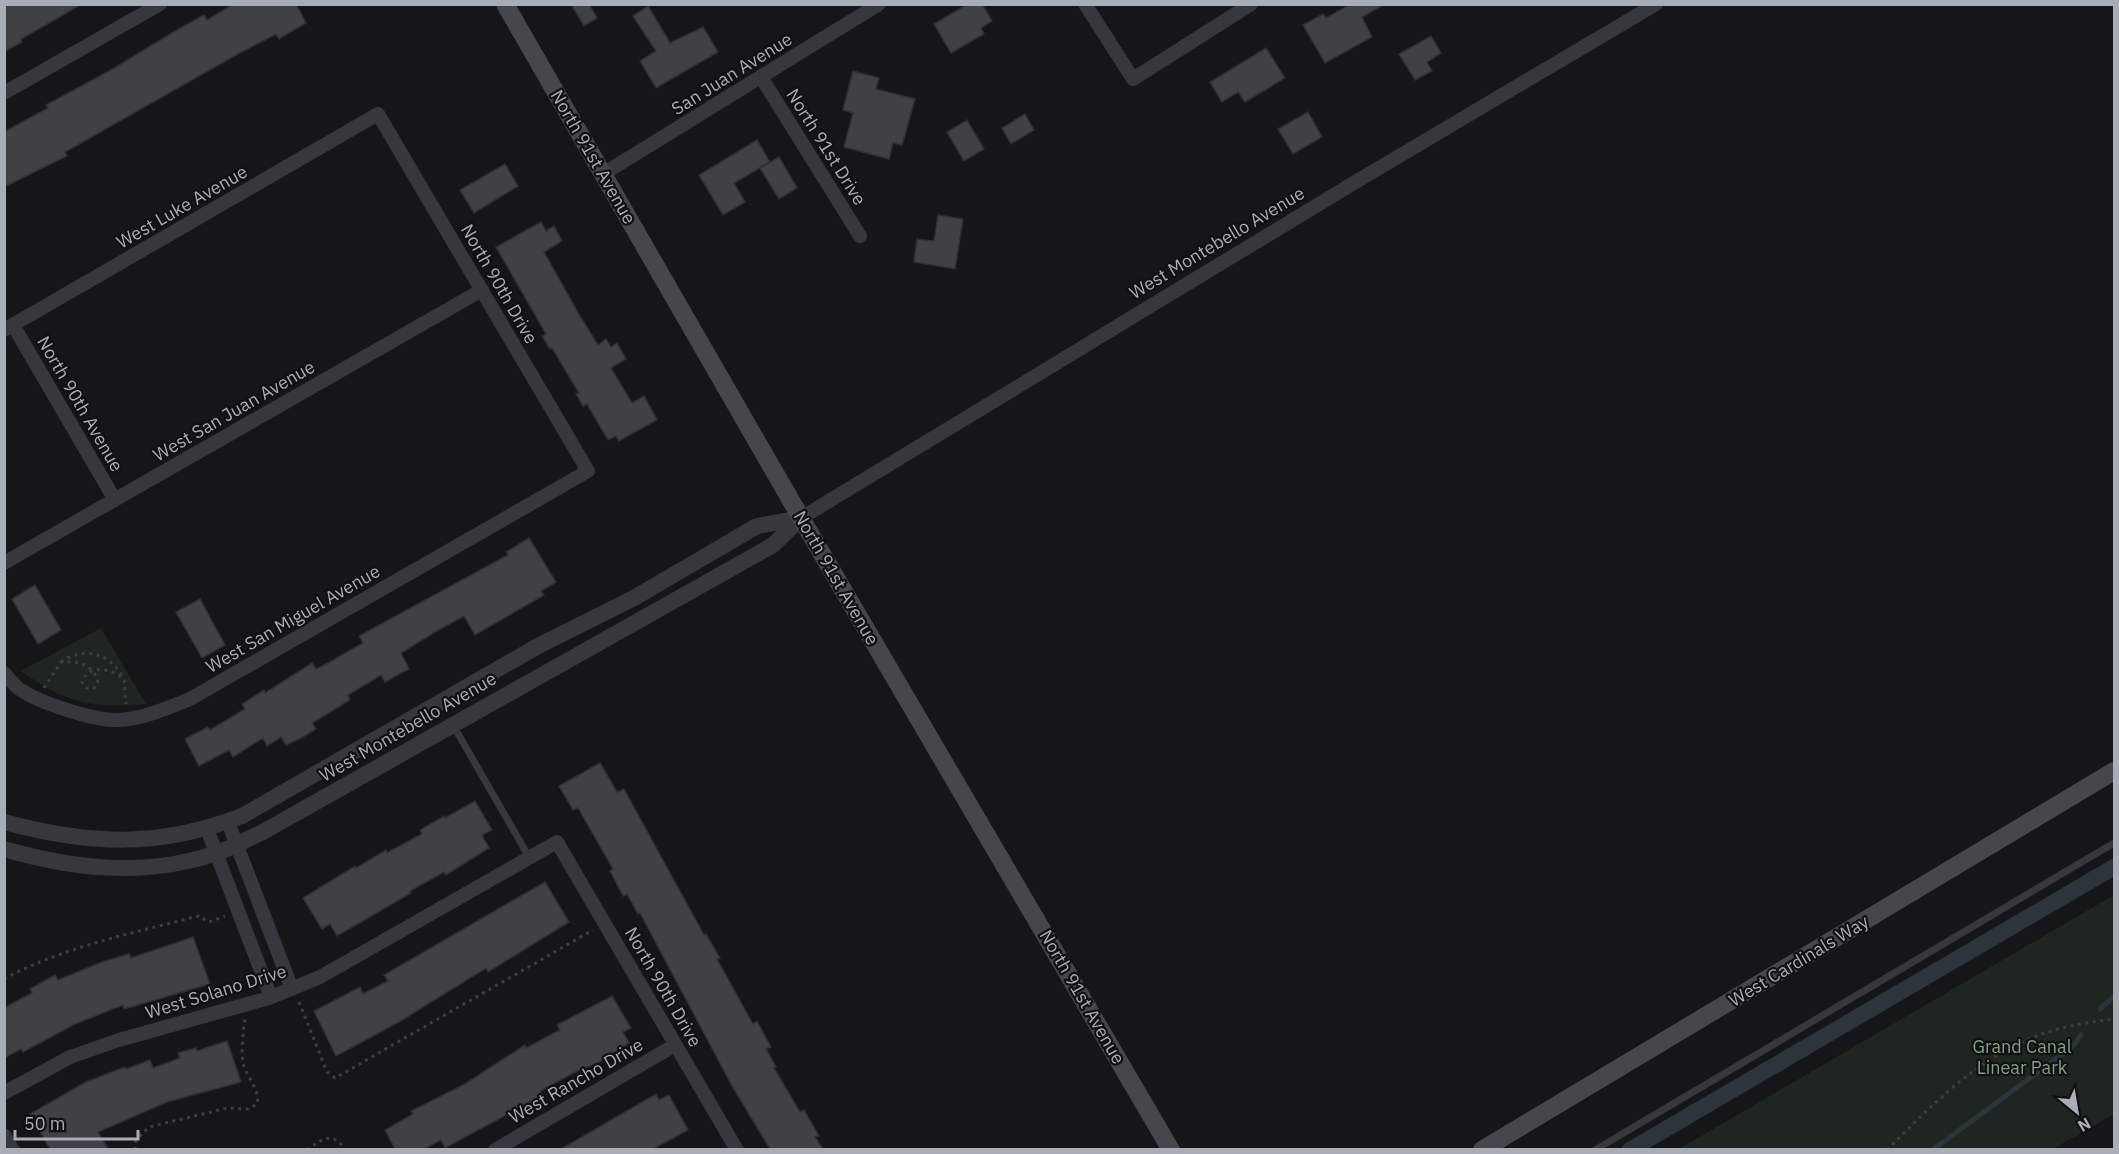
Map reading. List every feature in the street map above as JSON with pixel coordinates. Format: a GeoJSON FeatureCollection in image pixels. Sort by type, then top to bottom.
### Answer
{"type":"FeatureCollection","features":[{"type":"Feature","properties":{"kind":"main road","name":"North 91st Avenue"},"geometry":{"type":"LineString","coordinates":[[505,4],[801,518],[1171,1149]]}},
{"type":"Feature","properties":{"kind":"main road","name":"West Cardinals Way"},"geometry":{"type":"LineString","coordinates":[[1482,1149],[2115,771]]}},
{"type":"Feature","properties":{"kind":"street"},"geometry":{"type":"LineString","coordinates":[[4,93],[160,4]]}},
{"type":"Feature","properties":{"kind":"street","name":"San Juan Avenue"},"geometry":{"type":"LineString","coordinates":[[603,174],[879,4]]}},
{"type":"Feature","properties":{"kind":"street"},"geometry":{"type":"LineString","coordinates":[[1085,4],[1133,79],[1251,4]]}},
{"type":"Feature","properties":{"kind":"street","name":"West Montebello Avenue"},"geometry":{"type":"LineString","coordinates":[[4,849],[45,861],[87,868],[132,868],[182,862],[216,854],[261,833],[773,545],[801,518],[1362,178],[1656,4]]}},
{"type":"Feature","properties":{"kind":"street","name":"North 91st Drive"},"geometry":{"type":"LineString","coordinates":[[761,77],[860,236]]}},
{"type":"Feature","properties":{"kind":"street","name":"North 90th Drive"},"geometry":{"type":"LineString","coordinates":[[378,114],[588,471]]}},
{"type":"Feature","properties":{"kind":"street","name":"West Luke Avenue"},"geometry":{"type":"LineString","coordinates":[[9,328],[378,114]]}},
{"type":"Feature","properties":{"kind":"street","name":"West San Juan Avenue"},"geometry":{"type":"LineString","coordinates":[[4,563],[482,290]]}},
{"type":"Feature","properties":{"kind":"street","name":"North 90th Avenue"},"geometry":{"type":"LineString","coordinates":[[9,328],[115,500]]}},
{"type":"Feature","properties":{"kind":"street","name":"West San Miguel Avenue"},"geometry":{"type":"LineString","coordinates":[[4,673],[19,689],[39,699],[77,712],[117,720],[154,714],[190,699],[588,471]]}},
{"type":"Feature","properties":{"kind":"street","name":"West Montebello Avenue"},"geometry":{"type":"LineString","coordinates":[[4,822],[54,835],[99,841],[131,842],[175,837],[228,822],[538,646],[634,598],[757,526],[801,518]]}},
{"type":"Feature","properties":{"kind":"street"},"geometry":{"type":"LineString","coordinates":[[228,822],[292,989]]}},
{"type":"Feature","properties":{"kind":"street"},"geometry":{"type":"LineString","coordinates":[[207,829],[238,912],[264,999]]}},
{"type":"Feature","properties":{"kind":"street","name":"North 90th Drive"},"geometry":{"type":"LineString","coordinates":[[557,842],[737,1149]]}},
{"type":"Feature","properties":{"kind":"street","name":"West Solano Drive"},"geometry":{"type":"LineString","coordinates":[[4,1093],[70,1057],[119,1040],[264,999],[310,981],[557,842]]}},
{"type":"Feature","properties":{"kind":"street","name":"West Rancho Drive"},"geometry":{"type":"LineString","coordinates":[[495,1149],[675,1045]]}},
{"type":"Feature","properties":{"kind":"street"},"geometry":{"type":"LineString","coordinates":[[4,1135],[13,1149]]}},
{"type":"Feature","properties":{"kind":"lane"},"geometry":{"type":"LineString","coordinates":[[452,724],[529,857]]}},
{"type":"Feature","properties":{"kind":"lane"},"geometry":{"type":"LineString","coordinates":[[1595,1149],[2115,843]]}},
{"type":"Feature","properties":{"kind":"path"},"geometry":{"type":"LineString","coordinates":[[39,699],[61,662],[81,653],[99,655],[113,664],[124,679],[127,718]]}},
{"type":"Feature","properties":{"kind":"path"},"geometry":{"type":"LineString","coordinates":[[61,662],[82,663],[93,671],[98,682],[94,688],[90,689],[82,682],[86,674],[93,671],[112,671],[124,679]]}},
{"type":"Feature","properties":{"kind":"path"},"geometry":{"type":"LineString","coordinates":[[4,979],[57,955],[194,917],[199,916],[209,922],[238,912]]}},
{"type":"Feature","properties":{"kind":"path"},"geometry":{"type":"LineString","coordinates":[[310,981],[315,993],[298,1000],[327,1072],[335,1077],[605,924]]}},
{"type":"Feature","properties":{"kind":"path"},"geometry":{"type":"LineString","coordinates":[[135,1149],[136,1140],[149,1127],[227,1108],[248,1109],[257,1104],[257,1093],[246,1074],[242,1046],[246,1018],[260,1013],[264,999]]}},
{"type":"Feature","properties":{"kind":"path"},"geometry":{"type":"LineString","coordinates":[[1887,1149],[1946,1091],[1994,1057],[2042,1034],[2115,1019]]}},
{"type":"Feature","properties":{"kind":"path"},"geometry":{"type":"LineString","coordinates":[[307,1149],[324,1138],[332,1137],[338,1139],[345,1149]]}},
{"type":"Feature","properties":{"kind":"green space"},"geometry":{"type":"Polygon","coordinates":[[[101,628],[146,704],[110,705],[80,701],[52,690],[21,671],[101,628]]]}},
{"type":"Feature","properties":{"kind":"green space","name":"Grand Canal Linear Park"},"geometry":{"type":"Polygon","coordinates":[[[2114,895],[2114,1114],[2053,1149],[1679,1149],[2114,895]]]}},
{"type":"Feature","properties":{"kind":"building"},"geometry":{"type":"Polygon","coordinates":[[[4,4],[82,4],[21,39],[22,42],[4,52],[4,4]]]}},
{"type":"Feature","properties":{"kind":"building"},"geometry":{"type":"Polygon","coordinates":[[[234,4],[296,4],[306,23],[279,39],[276,34],[236,55],[65,152],[67,156],[4,187],[4,132],[48,108],[46,105],[111,70],[177,30],[204,15],[207,20],[234,4]]]}},
{"type":"Feature","properties":{"kind":"building"},"geometry":{"type":"Polygon","coordinates":[[[571,4],[589,4],[597,18],[584,26],[571,4]]]}},
{"type":"Feature","properties":{"kind":"building"},"geometry":{"type":"Polygon","coordinates":[[[968,4],[982,4],[992,21],[981,28],[984,34],[951,53],[934,24],[968,4]]]}},
{"type":"Feature","properties":{"kind":"building"},"geometry":{"type":"Polygon","coordinates":[[[1351,4],[1385,4],[1362,17],[1372,37],[1325,63],[1303,25],[1323,14],[1326,18],[1351,4]]]}},
{"type":"Feature","properties":{"kind":"building"},"geometry":{"type":"Polygon","coordinates":[[[648,6],[670,43],[703,27],[718,52],[656,88],[640,61],[656,51],[633,16],[648,6]]]}},
{"type":"Feature","properties":{"kind":"building"},"geometry":{"type":"Polygon","coordinates":[[[1431,36],[1441,53],[1427,62],[1432,71],[1415,80],[1399,54],[1431,36]]]}},
{"type":"Feature","properties":{"kind":"building"},"geometry":{"type":"Polygon","coordinates":[[[1266,48],[1285,78],[1245,102],[1238,92],[1222,102],[1210,82],[1266,48]]]}},
{"type":"Feature","properties":{"kind":"building"},"geometry":{"type":"Polygon","coordinates":[[[853,71],[879,78],[876,89],[915,99],[902,145],[893,143],[889,159],[844,147],[853,113],[843,110],[853,71]]]}},
{"type":"Feature","properties":{"kind":"building"},"geometry":{"type":"Polygon","coordinates":[[[1308,112],[1322,137],[1293,154],[1278,129],[1308,112]]]}},
{"type":"Feature","properties":{"kind":"building"},"geometry":{"type":"Polygon","coordinates":[[[1025,114],[1034,130],[1011,144],[1002,128],[1025,114]]]}},
{"type":"Feature","properties":{"kind":"building"},"geometry":{"type":"Polygon","coordinates":[[[967,120],[984,149],[964,161],[947,132],[967,120]]]}},
{"type":"Feature","properties":{"kind":"building"},"geometry":{"type":"Polygon","coordinates":[[[757,140],[770,162],[734,183],[745,202],[723,215],[699,175],[757,140]]]}},
{"type":"Feature","properties":{"kind":"building"},"geometry":{"type":"Polygon","coordinates":[[[779,157],[797,188],[779,199],[760,168],[779,157]]]}},
{"type":"Feature","properties":{"kind":"building"},"geometry":{"type":"Polygon","coordinates":[[[505,164],[518,186],[474,213],[460,190],[505,164]]]}},
{"type":"Feature","properties":{"kind":"building"},"geometry":{"type":"Polygon","coordinates":[[[938,215],[963,219],[955,269],[914,262],[917,239],[934,241],[938,215]]]}},
{"type":"Feature","properties":{"kind":"building"},"geometry":{"type":"Polygon","coordinates":[[[541,222],[546,231],[554,226],[562,241],[544,252],[580,316],[598,345],[606,339],[611,347],[617,343],[626,359],[611,368],[632,403],[644,396],[657,420],[619,441],[616,436],[608,440],[587,404],[583,406],[576,394],[579,393],[552,348],[550,349],[542,336],[546,334],[496,247],[541,222]]]}},
{"type":"Feature","properties":{"kind":"building"},"geometry":{"type":"Polygon","coordinates":[[[529,538],[556,582],[541,591],[544,595],[475,635],[464,616],[435,632],[401,653],[409,669],[385,682],[381,675],[348,695],[350,700],[312,723],[316,729],[301,738],[286,745],[281,737],[267,746],[263,738],[233,757],[229,750],[199,766],[185,739],[208,727],[210,730],[245,709],[242,704],[264,690],[265,693],[312,663],[316,669],[363,643],[359,636],[508,555],[506,552],[529,538]]]}},
{"type":"Feature","properties":{"kind":"building"},"geometry":{"type":"Polygon","coordinates":[[[35,585],[61,630],[38,644],[12,599],[35,585]]]}},
{"type":"Feature","properties":{"kind":"building"},"geometry":{"type":"Polygon","coordinates":[[[200,599],[225,645],[202,658],[176,612],[200,599]]]}},
{"type":"Feature","properties":{"kind":"building"},"geometry":{"type":"Polygon","coordinates":[[[600,763],[617,792],[624,789],[704,935],[706,934],[720,958],[717,959],[753,1024],[757,1021],[771,1047],[766,1049],[776,1067],[774,1068],[800,1112],[804,1110],[819,1136],[815,1137],[823,1149],[770,1149],[732,1086],[640,913],[638,914],[627,894],[623,896],[610,871],[613,869],[578,808],[573,810],[559,786],[600,763]]]}},
{"type":"Feature","properties":{"kind":"building"},"geometry":{"type":"Polygon","coordinates":[[[475,801],[492,830],[482,835],[489,848],[446,875],[444,872],[410,891],[411,893],[337,936],[330,924],[322,929],[303,898],[355,866],[356,868],[386,850],[387,853],[422,834],[420,830],[475,801]]]}},
{"type":"Feature","properties":{"kind":"building"},"geometry":{"type":"Polygon","coordinates":[[[545,882],[569,922],[488,972],[486,968],[399,1022],[336,1056],[314,1011],[360,987],[363,994],[388,981],[384,975],[545,882]]]}},
{"type":"Feature","properties":{"kind":"building"},"geometry":{"type":"Polygon","coordinates":[[[193,937],[210,984],[124,1009],[123,1005],[75,1024],[23,1052],[21,1049],[4,1058],[4,1008],[32,993],[30,989],[55,975],[58,980],[102,962],[129,954],[131,958],[193,937]]]}},
{"type":"Feature","properties":{"kind":"building"},"geometry":{"type":"Polygon","coordinates":[[[612,996],[631,1028],[623,1032],[629,1043],[596,1064],[581,1069],[540,1091],[543,1095],[445,1148],[441,1140],[424,1149],[395,1149],[385,1130],[413,1114],[411,1111],[465,1084],[525,1045],[526,1048],[560,1030],[557,1025],[612,996]]]}},
{"type":"Feature","properties":{"kind":"building"},"geometry":{"type":"Polygon","coordinates":[[[227,1041],[241,1082],[167,1102],[98,1132],[108,1149],[50,1149],[30,1114],[86,1082],[125,1067],[126,1069],[150,1060],[153,1068],[180,1058],[178,1053],[196,1048],[197,1051],[227,1041]]]}},
{"type":"Feature","properties":{"kind":"building"},"geometry":{"type":"Polygon","coordinates":[[[656,1094],[659,1100],[669,1095],[688,1130],[653,1149],[561,1149],[656,1094]]]}},
{"type":"Feature","properties":{"kind":"waterway"},"geometry":{"type":"LineString","coordinates":[[1630,1150],[2114,867]]}},
{"type":"Feature","properties":{"kind":"waterway"},"geometry":{"type":"LineString","coordinates":[[2100,1009],[2114,996]]}},
{"type":"Feature","properties":{"kind":"waterway"},"geometry":{"type":"LineString","coordinates":[[1932,1150],[2071,1048],[2081,1035]]}}]}
